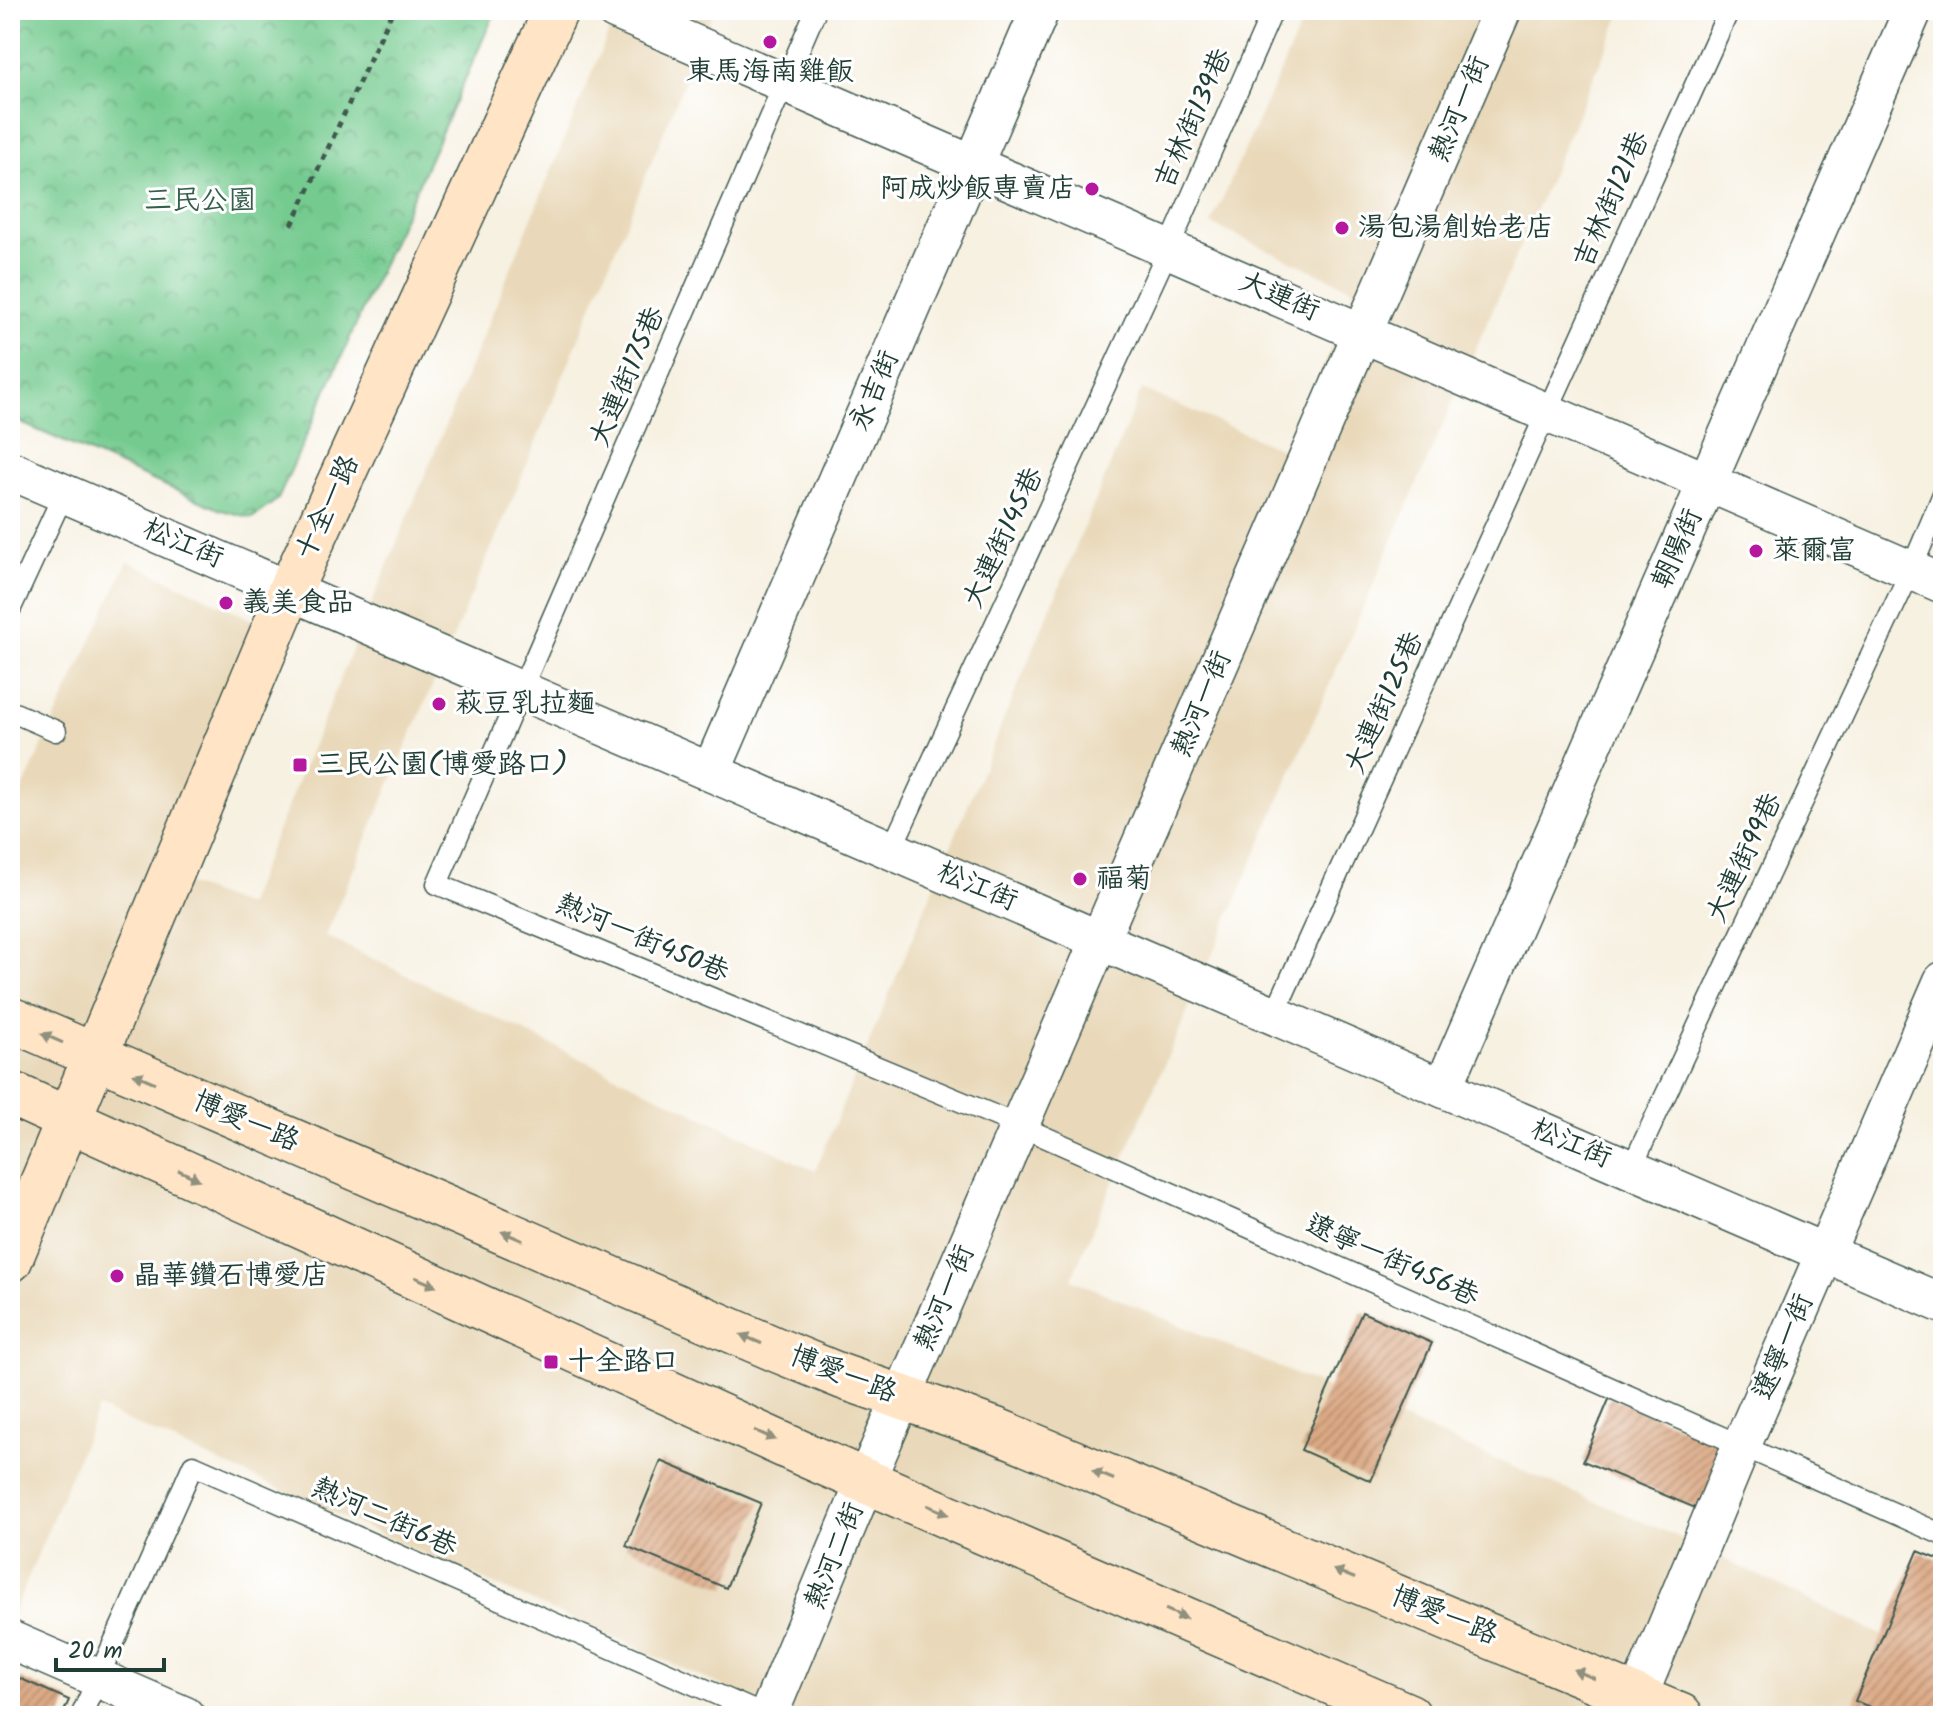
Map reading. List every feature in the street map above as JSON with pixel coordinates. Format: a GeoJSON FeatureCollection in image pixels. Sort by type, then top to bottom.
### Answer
{"type":"FeatureCollection","features":[{"type":"Feature","properties":{"kind":"main road","name":"十全一路"},"geometry":{"type":"LineString","coordinates":[[10,1260],[290,590],[556,10]]}},
{"type":"Feature","properties":{"kind":"main road","name":"博愛一路"},"geometry":{"type":"LineString","coordinates":[[10,1019],[777,1350],[996,1430],[1634,1706],[1681,1716]]}},
{"type":"Feature","properties":{"kind":"main road"},"geometry":{"type":"LineString","coordinates":[[10,1093],[866,1480],[1409,1716]]}},
{"type":"Feature","properties":{"kind":"street","name":"大連街"},"geometry":{"type":"LineString","coordinates":[[615,10],[1927,577]]}},
{"type":"Feature","properties":{"kind":"street","name":"永吉街"},"geometry":{"type":"LineString","coordinates":[[711,772],[1040,10]]}},
{"type":"Feature","properties":{"kind":"street","name":"熱河一街"},"geometry":{"type":"LineString","coordinates":[[902,1397],[1502,10]]}},
{"type":"Feature","properties":{"kind":"street","name":"朝陽街"},"geometry":{"type":"LineString","coordinates":[[1443,1088],[1913,10]]}},
{"type":"Feature","properties":{"kind":"street","name":"松江街"},"geometry":{"type":"LineString","coordinates":[[10,470],[1943,1304]]}},
{"type":"Feature","properties":{"kind":"street","name":"遼寧一街"},"geometry":{"type":"LineString","coordinates":[[1634,1706],[1741,1447],[1943,981]]}},
{"type":"Feature","properties":{"kind":"street","name":"熱河二街"},"geometry":{"type":"LineString","coordinates":[[767,1716],[902,1397]]}},
{"type":"Feature","properties":{"kind":"street"},"geometry":{"type":"LineString","coordinates":[[10,1640],[185,1716]]}},
{"type":"Feature","properties":{"kind":"lane","name":"大連街175巷"},"geometry":{"type":"LineString","coordinates":[[523,691],[816,10]]}},
{"type":"Feature","properties":{"kind":"lane","name":"吉林街139巷"},"geometry":{"type":"LineString","coordinates":[[1168,250],[1273,10]]}},
{"type":"Feature","properties":{"kind":"lane","name":"吉林街121巷"},"geometry":{"type":"LineString","coordinates":[[1547,413],[1729,10]]}},
{"type":"Feature","properties":{"kind":"lane","name":"大連街145巷"},"geometry":{"type":"LineString","coordinates":[[891,850],[1168,250]]}},
{"type":"Feature","properties":{"kind":"lane","name":"大連街125巷"},"geometry":{"type":"LineString","coordinates":[[1274,1015],[1547,413]]}},
{"type":"Feature","properties":{"kind":"lane"},"geometry":{"type":"LineString","coordinates":[[10,610],[64,493]]}},
{"type":"Feature","properties":{"kind":"lane","name":"大連街99巷"},"geometry":{"type":"LineString","coordinates":[[1631,1169],[1927,577],[1943,494]]}},
{"type":"Feature","properties":{"kind":"lane","name":"熱河一街450巷"},"geometry":{"type":"LineString","coordinates":[[523,691],[437,884],[1020,1126]]}},
{"type":"Feature","properties":{"kind":"lane"},"geometry":{"type":"LineString","coordinates":[[10,711],[56,731]]}},
{"type":"Feature","properties":{"kind":"lane","name":"遼寧一街456巷"},"geometry":{"type":"LineString","coordinates":[[1020,1126],[1943,1535]]}},
{"type":"Feature","properties":{"kind":"lane","name":"熱河二街6巷"},"geometry":{"type":"LineString","coordinates":[[97,1678],[193,1465],[767,1716]]}},
{"type":"Feature","properties":{"kind":"lane"},"geometry":{"type":"LineString","coordinates":[[81,1716],[97,1678]]}},
{"type":"Feature","properties":{"kind":"path"},"geometry":{"type":"LineString","coordinates":[[292,225],[393,10]]}},
{"type":"Feature","properties":{"kind":"shaded area"},"geometry":{"type":"Polygon","coordinates":[[[618,10],[714,10],[515,493],[325,936],[815,1171],[1142,389],[1288,452],[1355,290],[1211,224],[1308,10],[1623,10],[1071,1279],[1681,1538],[1908,1648],[1943,1716],[789,1716],[98,1408],[10,1622],[10,816],[128,561],[262,624],[157,873],[246,906],[618,10]]]}},
{"type":"Feature","properties":{"kind":"green space","name":"三民公園"},"geometry":{"type":"Polygon","coordinates":[[[10,10],[496,10],[278,499],[252,518],[221,510],[10,418],[10,10]]]}},
{"type":"Feature","properties":{"kind":"building"},"geometry":{"type":"Polygon","coordinates":[[[1362,1312],[1432,1343],[1371,1481],[1301,1450],[1362,1312]]]}},
{"type":"Feature","properties":{"kind":"building"},"geometry":{"type":"Polygon","coordinates":[[[1610,1397],[1727,1446],[1700,1510],[1583,1461],[1610,1397]]]}},
{"type":"Feature","properties":{"kind":"building"},"geometry":{"type":"Polygon","coordinates":[[[661,1461],[761,1503],[726,1588],[626,1546],[661,1461]]]}},
{"type":"Feature","properties":{"kind":"building"},"geometry":{"type":"Polygon","coordinates":[[[1918,1551],[1943,1561],[1943,1716],[1892,1716],[1855,1701],[1918,1551]]]}},
{"type":"Feature","properties":{"kind":"building"},"geometry":{"type":"Polygon","coordinates":[[[10,1674],[69,1700],[62,1716],[10,1716],[10,1674]]]}},
{"type":"Feature","properties":{"kind":"place","name":"東馬海南雞飯"},"geometry":{"type":"Point","coordinates":[770,42]}},
{"type":"Feature","properties":{"kind":"place","name":"阿成炒飯専賣店"},"geometry":{"type":"Point","coordinates":[1092,189]}},
{"type":"Feature","properties":{"kind":"place","name":"湯包湯創始老店"},"geometry":{"type":"Point","coordinates":[1342,228]}},
{"type":"Feature","properties":{"kind":"place","name":"萊爾富"},"geometry":{"type":"Point","coordinates":[1756,551]}},
{"type":"Feature","properties":{"kind":"place","name":"義美食品"},"geometry":{"type":"Point","coordinates":[226,603]}},
{"type":"Feature","properties":{"kind":"place","name":"萩豆乳拉麵"},"geometry":{"type":"Point","coordinates":[439,704]}},
{"type":"Feature","properties":{"kind":"place","name":"三民公園(博愛路口)"},"geometry":{"type":"Point","coordinates":[300,765]}},
{"type":"Feature","properties":{"kind":"place","name":"福菊"},"geometry":{"type":"Point","coordinates":[1080,879]}},
{"type":"Feature","properties":{"kind":"place","name":"晶華鑽石博愛店"},"geometry":{"type":"Point","coordinates":[117,1276]}},
{"type":"Feature","properties":{"kind":"place","name":"十全路口"},"geometry":{"type":"Point","coordinates":[551,1362]}}]}
